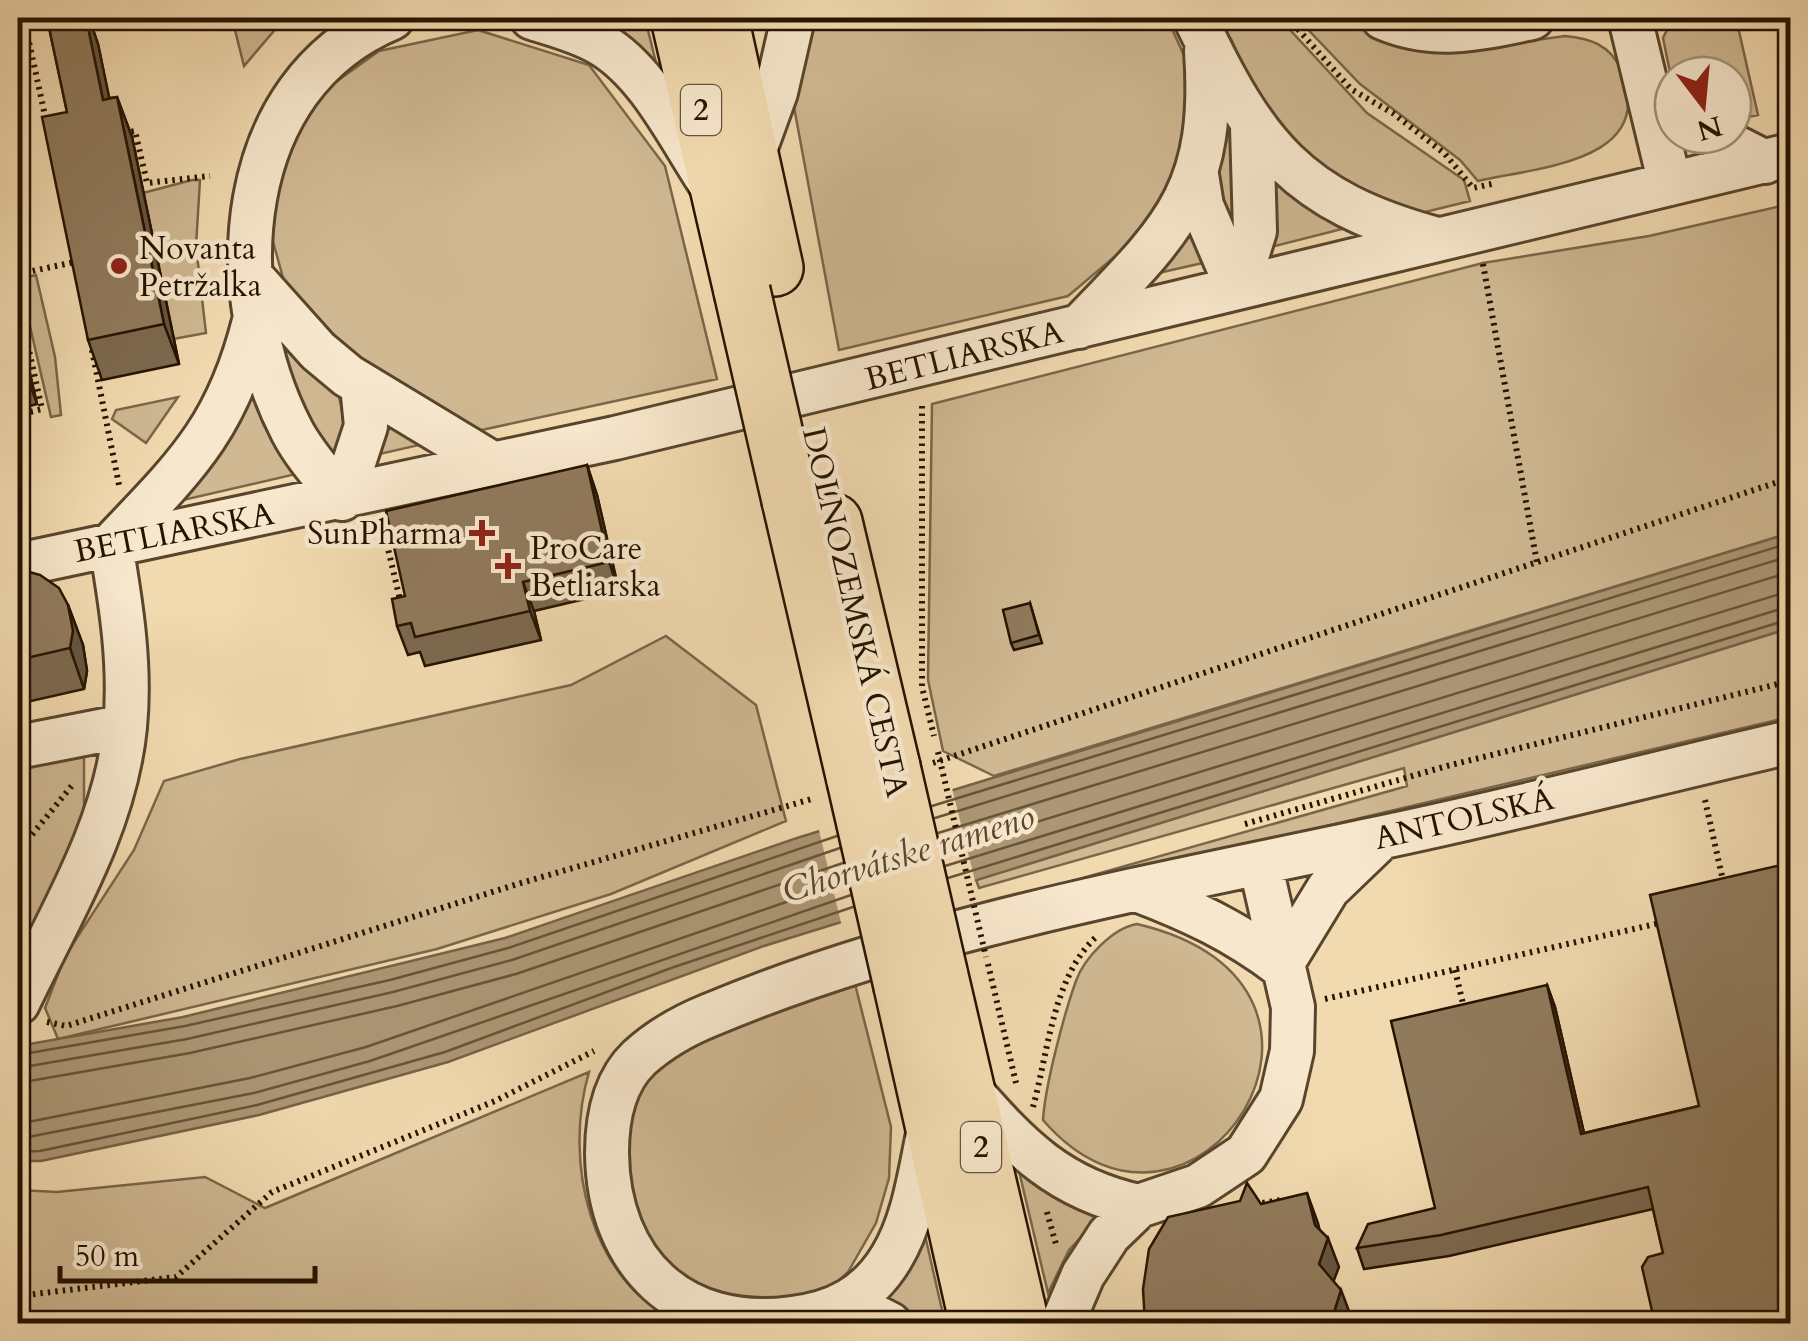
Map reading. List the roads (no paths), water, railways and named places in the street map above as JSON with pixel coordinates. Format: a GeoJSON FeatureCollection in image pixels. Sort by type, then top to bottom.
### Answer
{"type":"FeatureCollection","features":[{"type":"Feature","properties":{"kind":"main road","name":"DOLNOZEMSKÁ CESTA"},"geometry":{"type":"LineString","coordinates":[[679,18],[722,203],[760,287]]}},
{"type":"Feature","properties":{"kind":"main road","name":"DOLNOZEMSKÁ CESTA"},"geometry":{"type":"LineString","coordinates":[[720,18],[752,158],[760,287],[808,495],[895,766],[942,972],[949,1104],[978,1324]]}},
{"type":"Feature","properties":{"kind":"main road","name":"DOLNOZEMSKÁ CESTA"},"geometry":{"type":"LineString","coordinates":[[949,1104],[1021,1324]]}},
{"type":"Feature","properties":{"kind":"street"},"geometry":{"type":"LineString","coordinates":[[342,498],[292,432],[266,367],[254,320],[250,274],[253,200],[284,112],[327,60],[371,26],[392,18]]}},
{"type":"Feature","properties":{"kind":"street"},"geometry":{"type":"LineString","coordinates":[[532,18],[597,42],[615,54],[654,100],[722,203]]}},
{"type":"Feature","properties":{"kind":"street"},"geometry":{"type":"LineString","coordinates":[[752,158],[776,92],[793,18]]}},
{"type":"Feature","properties":{"kind":"street"},"geometry":{"type":"LineString","coordinates":[[1383,18],[1409,28],[1447,33],[1532,18]]}},
{"type":"Feature","properties":{"kind":"street"},"geometry":{"type":"LineString","coordinates":[[1630,18],[1653,82]]}},
{"type":"Feature","properties":{"kind":"street"},"geometry":{"type":"LineString","coordinates":[[1200,28],[1252,128],[1276,156],[1348,210],[1437,239]]}},
{"type":"Feature","properties":{"kind":"street"},"geometry":{"type":"LineString","coordinates":[[1078,327],[1170,229],[1198,174],[1208,110],[1200,28]]}},
{"type":"Feature","properties":{"kind":"street"},"geometry":{"type":"LineString","coordinates":[[1236,288],[1255,232],[1252,128]]}},
{"type":"Feature","properties":{"kind":"street"},"geometry":{"type":"LineString","coordinates":[[1753,149],[1778,158]]}},
{"type":"Feature","properties":{"kind":"street"},"geometry":{"type":"LineString","coordinates":[[1667,155],[1670,184]]}},
{"type":"Feature","properties":{"kind":"street","name":"BETLIARSKA"},"geometry":{"type":"LineString","coordinates":[[18,565],[494,465],[1778,158]]}},
{"type":"Feature","properties":{"kind":"street"},"geometry":{"type":"LineString","coordinates":[[1198,174],[1211,233],[1236,288]]}},
{"type":"Feature","properties":{"kind":"street"},"geometry":{"type":"LineString","coordinates":[[250,274],[318,351],[362,385],[494,465]]}},
{"type":"Feature","properties":{"kind":"street"},"geometry":{"type":"LineString","coordinates":[[18,1003],[78,884],[114,785],[125,726],[124,623],[112,544],[206,441],[244,362],[254,320]]}},
{"type":"Feature","properties":{"kind":"street"},"geometry":{"type":"LineString","coordinates":[[342,498],[366,426],[362,385]]}},
{"type":"Feature","properties":{"kind":"street"},"geometry":{"type":"LineString","coordinates":[[18,747],[125,726]]}},
{"type":"Feature","properties":{"kind":"street","name":"ANTOLSKÁ"},"geometry":{"type":"LineString","coordinates":[[850,1303],[798,1318],[737,1319],[686,1303],[650,1274],[621,1232],[609,1187],[608,1122],[628,1072],[674,1032],[716,1012],[910,947],[1137,890],[1381,838],[1790,742]]}},
{"type":"Feature","properties":{"kind":"street"},"geometry":{"type":"LineString","coordinates":[[1281,966],[1328,890],[1381,838]]}},
{"type":"Feature","properties":{"kind":"street"},"geometry":{"type":"LineString","coordinates":[[1066,1312],[1108,1234],[1139,1206],[1178,1195],[1218,1174],[1246,1154],[1272,1118],[1287,1080],[1294,1026],[1260,864]]}},
{"type":"Feature","properties":{"kind":"street"},"geometry":{"type":"LineString","coordinates":[[1137,890],[1207,917],[1249,940],[1281,966]]}},
{"type":"Feature","properties":{"kind":"street"},"geometry":{"type":"LineString","coordinates":[[890,1324],[850,1303],[891,1259],[907,1225],[949,1104],[1031,1152],[1066,1181],[1103,1198],[1139,1206]]}},
{"type":"Feature","properties":{"kind":"water","name":"Chorvátske rameno"},"geometry":{"type":"Polygon","coordinates":[[[1790,533],[1790,628],[764,946],[448,1062],[259,1115],[41,1161],[18,1161],[18,1046],[183,1017],[505,938],[797,838],[1790,533]]]}},
{"type":"Feature","properties":{"kind":"place","name":"Novanta Petržalka"},"geometry":{"type":"Point","coordinates":[119,266]}},
{"type":"Feature","properties":{"kind":"place","name":"SunPharma"},"geometry":{"type":"Point","coordinates":[482,533]}},
{"type":"Feature","properties":{"kind":"place","name":"ProCare Betliarska"},"geometry":{"type":"Point","coordinates":[508,566]}}]}
